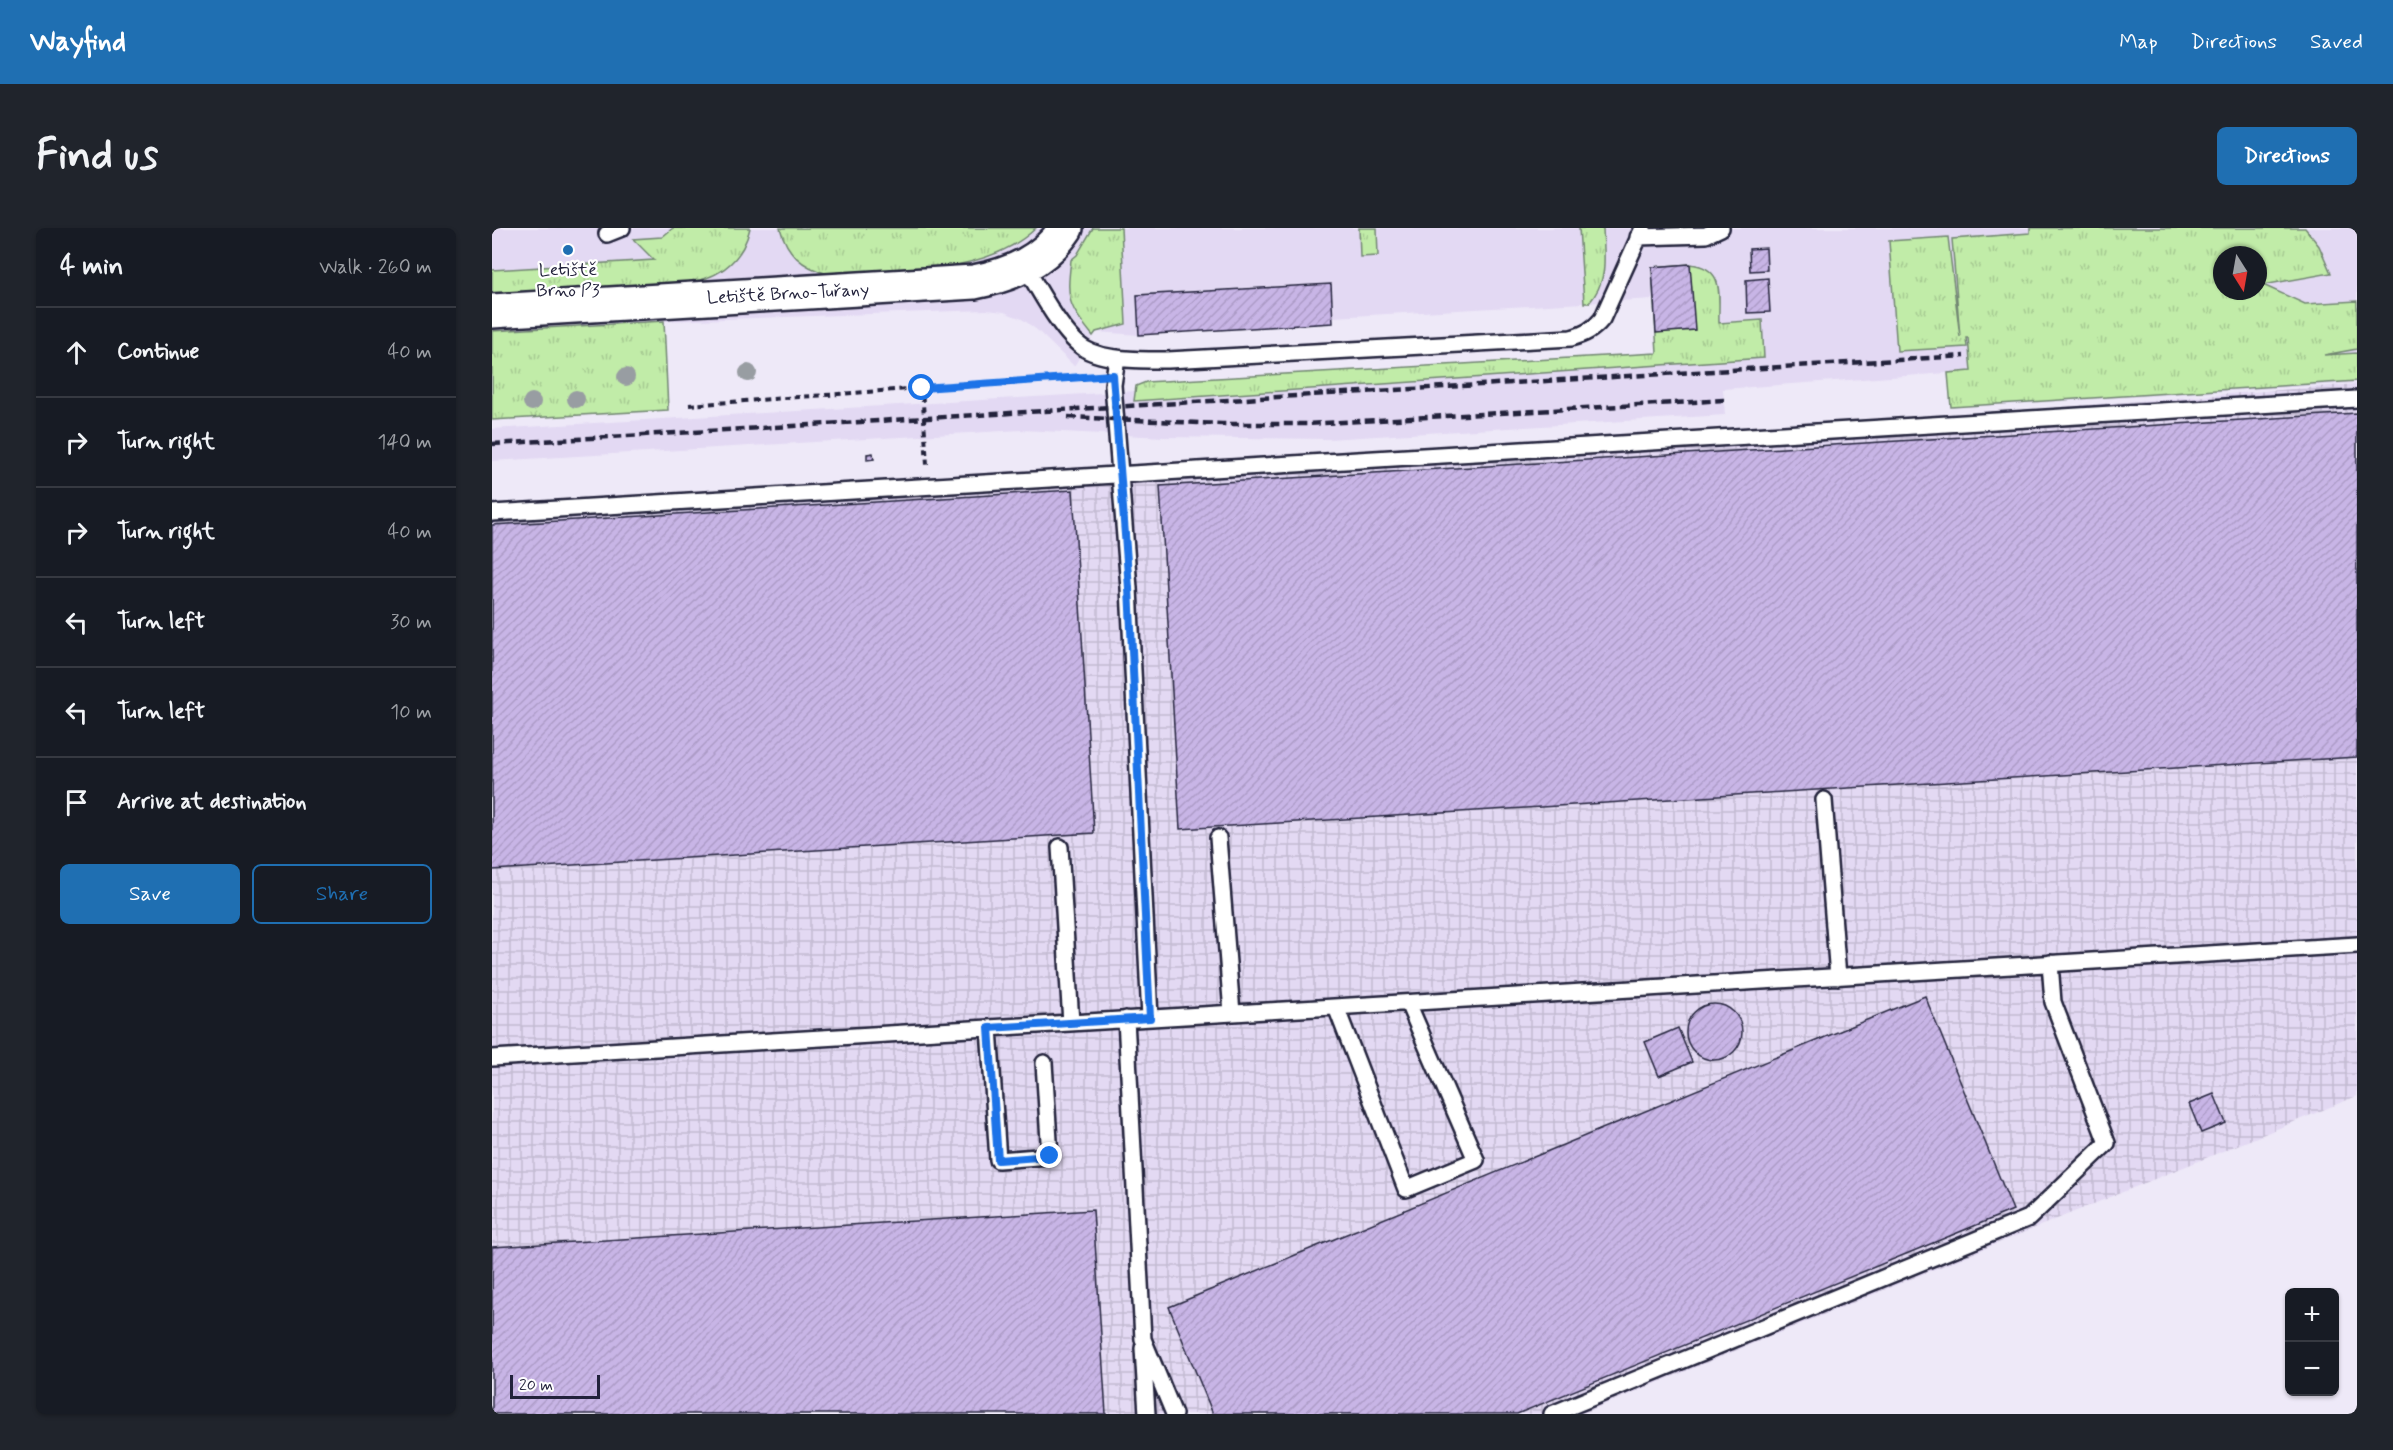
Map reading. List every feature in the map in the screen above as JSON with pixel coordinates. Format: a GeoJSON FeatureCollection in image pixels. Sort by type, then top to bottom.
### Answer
{"type":"FeatureCollection","features":[{"type":"Feature","properties":{"kind":"street","name":"Letiště Brno-Tuřany"},"geometry":{"type":"LineString","coordinates":[[492,311],[950,285],[990,279],[1025,266],[1052,245],[1066,228]]}},
{"type":"Feature","properties":{"kind":"lane"},"geometry":{"type":"LineString","coordinates":[[607,234],[622,228]]}},
{"type":"Feature","properties":{"kind":"lane"},"geometry":{"type":"LineString","coordinates":[[1025,266],[1052,310],[1073,337],[1086,349],[1117,358],[1168,360],[1571,338],[1583,335],[1595,328],[1602,319],[1641,232],[1706,235],[1721,228]]}},
{"type":"Feature","properties":{"kind":"lane"},"geometry":{"type":"LineString","coordinates":[[1117,358],[1113,375],[1122,474],[1150,1018]]}},
{"type":"Feature","properties":{"kind":"lane"},"geometry":{"type":"LineString","coordinates":[[492,513],[2357,399]]}},
{"type":"Feature","properties":{"kind":"lane"},"geometry":{"type":"LineString","coordinates":[[1824,801],[1838,977]]}},
{"type":"Feature","properties":{"kind":"lane"},"geometry":{"type":"LineString","coordinates":[[1218,838],[1232,1013]]}},
{"type":"Feature","properties":{"kind":"lane"},"geometry":{"type":"LineString","coordinates":[[1060,847],[1071,1023]]}},
{"type":"Feature","properties":{"kind":"lane"},"geometry":{"type":"LineString","coordinates":[[492,1058],[2357,945]]}},
{"type":"Feature","properties":{"kind":"lane"},"geometry":{"type":"LineString","coordinates":[[1552,1414],[2029,1218],[2107,1143],[2053,1002],[2050,963]]}},
{"type":"Feature","properties":{"kind":"lane"},"geometry":{"type":"LineString","coordinates":[[1336,1007],[1406,1189],[1476,1160],[1408,1003]]}},
{"type":"Feature","properties":{"kind":"lane"},"geometry":{"type":"LineString","coordinates":[[1126,1019],[1147,1414]]}},
{"type":"Feature","properties":{"kind":"lane"},"geometry":{"type":"LineString","coordinates":[[989,1028],[998,1160],[1050,1156],[1044,1063]]}},
{"type":"Feature","properties":{"kind":"lane"},"geometry":{"type":"LineString","coordinates":[[1143,1339],[1174,1414]]}},
{"type":"Feature","properties":{"kind":"path"},"geometry":{"type":"LineString","coordinates":[[689,405],[1113,375]]}},
{"type":"Feature","properties":{"kind":"path"},"geometry":{"type":"LineString","coordinates":[[922,388],[929,486]]}},
{"type":"Feature","properties":{"kind":"shaded area"},"geometry":{"type":"Polygon","coordinates":[[[492,228],[2357,228],[2357,383],[1951,408],[1947,373],[1723,389],[1725,415],[1328,439],[1164,437],[1021,430],[492,461],[492,429],[1694,358],[1657,348],[1654,299],[1334,317],[1333,323],[1139,335],[1096,332],[1074,366],[1037,330],[1022,319],[1004,312],[987,310],[665,321],[665,337],[492,347],[492,228]]]}},
{"type":"Feature","properties":{"kind":"shaded area"},"geometry":{"type":"Polygon","coordinates":[[[2357,384],[2357,1096],[1581,1414],[492,1414],[492,506],[1948,416],[2357,384]]]}},
{"type":"Feature","properties":{"kind":"green space"},"geometry":{"type":"Polygon","coordinates":[[[673,228],[750,228],[746,241],[733,261],[704,279],[679,284],[492,294],[492,270],[654,260],[633,239],[662,237],[673,228]]]}},
{"type":"Feature","properties":{"kind":"green space"},"geometry":{"type":"Polygon","coordinates":[[[780,228],[1036,228],[1015,244],[965,263],[910,271],[828,274],[811,268],[797,258],[787,245],[780,228]]]}},
{"type":"Feature","properties":{"kind":"green space"},"geometry":{"type":"Polygon","coordinates":[[[1093,228],[1121,228],[1126,324],[1096,332],[1093,336],[1074,309],[1069,284],[1071,260],[1077,255],[1093,228]]]}},
{"type":"Feature","properties":{"kind":"green space"},"geometry":{"type":"Polygon","coordinates":[[[1359,228],[1377,228],[1378,256],[1360,257],[1359,228]]]}},
{"type":"Feature","properties":{"kind":"green space"},"geometry":{"type":"Polygon","coordinates":[[[1579,228],[1603,228],[1604,268],[1600,286],[1589,303],[1584,303],[1579,228]]]}},
{"type":"Feature","properties":{"kind":"green space"},"geometry":{"type":"Polygon","coordinates":[[[2030,228],[2305,228],[2319,246],[2331,273],[2267,284],[2267,246],[2213,246],[2213,300],[2267,300],[2267,287],[2305,304],[2357,301],[2357,349],[2324,355],[2357,353],[2357,381],[1951,407],[1948,373],[1971,371],[1968,338],[1966,338],[1967,347],[1897,351],[1889,241],[1948,237],[1960,337],[1952,239],[2030,233],[2030,228]]]}},
{"type":"Feature","properties":{"kind":"green space"},"geometry":{"type":"Polygon","coordinates":[[[1690,264],[1710,271],[1715,277],[1719,293],[1719,323],[1762,320],[1764,358],[1134,401],[1136,386],[1146,382],[1657,353],[1652,267],[1690,264]]]}},
{"type":"Feature","properties":{"kind":"green space"},"geometry":{"type":"Polygon","coordinates":[[[664,321],[668,410],[492,420],[492,331],[664,321]]]}},
{"type":"Feature","properties":{"kind":"building"},"geometry":{"type":"Polygon","coordinates":[[[1766,248],[1767,270],[1750,271],[1749,249],[1766,248]]]}},
{"type":"Feature","properties":{"kind":"building"},"geometry":{"type":"Polygon","coordinates":[[[1690,264],[1695,330],[1656,333],[1652,267],[1690,264]]]}},
{"type":"Feature","properties":{"kind":"building"},"geometry":{"type":"Polygon","coordinates":[[[1768,278],[1770,312],[1747,313],[1746,280],[1768,278]]]}},
{"type":"Feature","properties":{"kind":"building"},"geometry":{"type":"Polygon","coordinates":[[[1331,284],[1333,323],[1139,335],[1137,295],[1331,284]]]}},
{"type":"Feature","properties":{"kind":"building"},"geometry":{"type":"Polygon","coordinates":[[[2357,413],[2357,757],[1180,829],[1160,486],[2357,413]]]}},
{"type":"Feature","properties":{"kind":"building"},"geometry":{"type":"Polygon","coordinates":[[[873,453],[874,459],[867,460],[867,454],[873,453]]]}},
{"type":"Feature","properties":{"kind":"building"},"geometry":{"type":"Polygon","coordinates":[[[1073,490],[1094,833],[492,870],[492,525],[1073,490]]]}},
{"type":"Feature","properties":{"kind":"building"},"geometry":{"type":"Polygon","coordinates":[[[1925,996],[2013,1210],[1517,1414],[1213,1414],[1169,1307],[1925,996]]]}},
{"type":"Feature","properties":{"kind":"building"},"geometry":{"type":"Polygon","coordinates":[[[1708,1004],[1720,1004],[1730,1008],[1738,1016],[1742,1032],[1738,1048],[1730,1056],[1720,1060],[1708,1060],[1698,1056],[1690,1048],[1686,1038],[1686,1026],[1690,1016],[1698,1008],[1708,1004]]]}},
{"type":"Feature","properties":{"kind":"building"},"geometry":{"type":"Polygon","coordinates":[[[1678,1028],[1692,1062],[1659,1076],[1645,1042],[1678,1028]]]}},
{"type":"Feature","properties":{"kind":"building"},"geometry":{"type":"Polygon","coordinates":[[[2214,1094],[2226,1123],[2201,1133],[2189,1104],[2214,1094]]]}},
{"type":"Feature","properties":{"kind":"building"},"geometry":{"type":"Polygon","coordinates":[[[1093,1210],[1106,1414],[492,1414],[492,1247],[1093,1210]]]}},
{"type":"Feature","properties":{"kind":"railway"},"geometry":{"type":"LineString","coordinates":[[492,444],[1964,356]]}},
{"type":"Feature","properties":{"kind":"railway"},"geometry":{"type":"LineString","coordinates":[[1068,417],[1222,424],[1307,424],[1726,400]]}},
{"type":"Feature","properties":{"kind":"place","name":"Letiště Brno P3"},"geometry":{"type":"Point","coordinates":[568,250]}},
{"type":"Feature","properties":{"kind":"route"},"geometry":{"type":"LineString","coordinates":[[922,388],[1113,375],[1129,588],[1150,1018],[989,1028],[998,1160],[1050,1156]]}}]}
